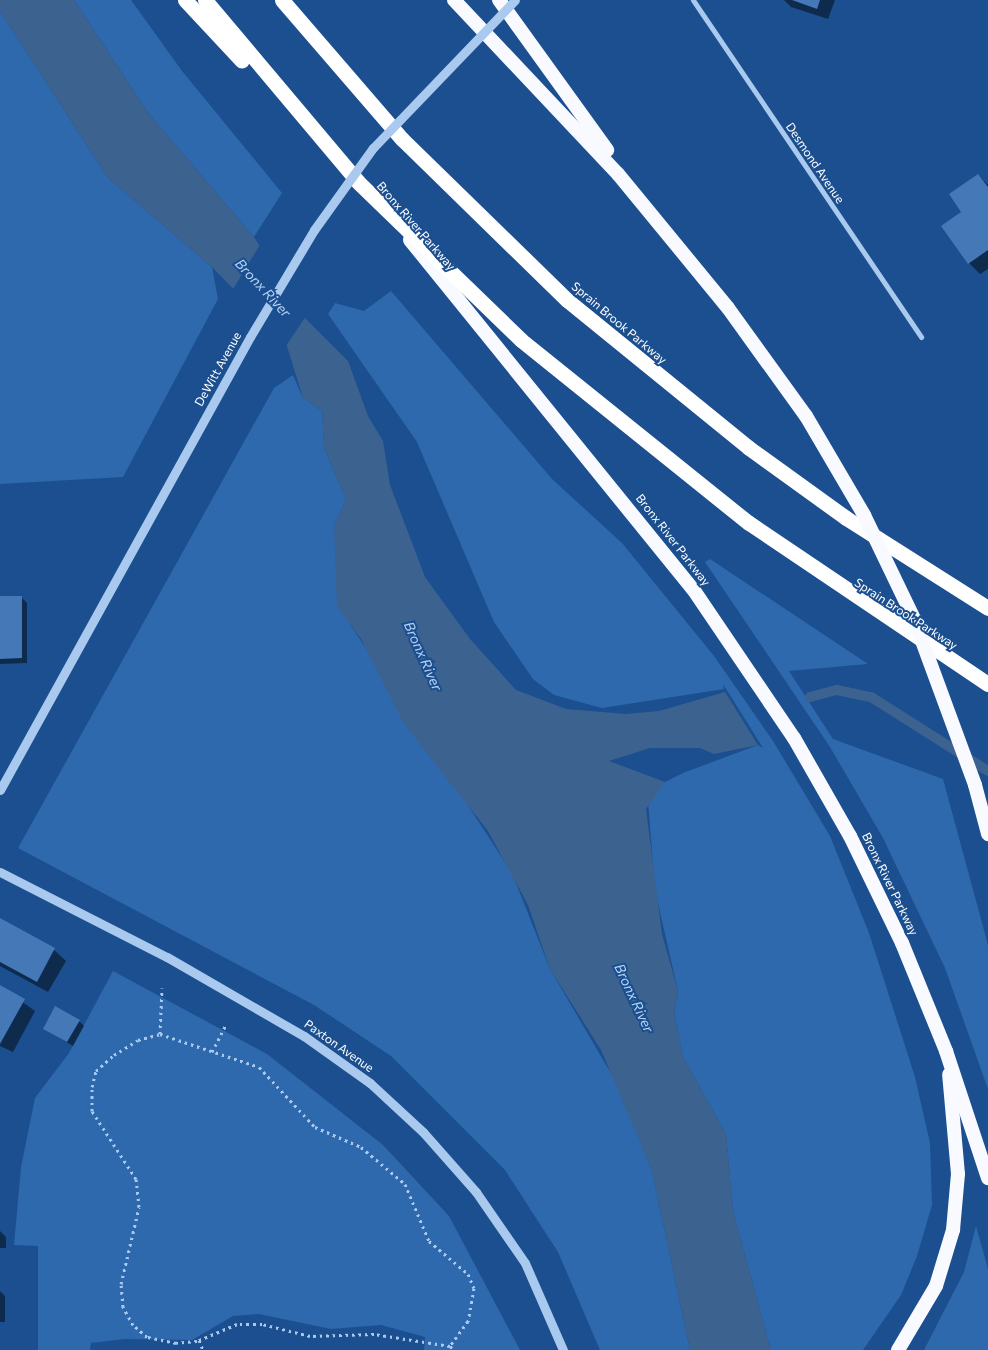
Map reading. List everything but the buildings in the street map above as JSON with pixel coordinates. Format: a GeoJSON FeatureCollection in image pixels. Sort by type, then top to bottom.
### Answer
{"type":"FeatureCollection","features":[{"type":"Feature","properties":{"kind":"highway"},"geometry":{"type":"LineString","coordinates":[[185,0],[317,137]]}},
{"type":"Feature","properties":{"kind":"highway","name":"Bronx River Parkway"},"geometry":{"type":"LineString","coordinates":[[205,0],[317,137],[395,222],[682,575],[758,680],[850,836],[902,942],[946,1051],[988,1178]]}},
{"type":"Feature","properties":{"kind":"highway","name":"Sprain Brook Parkway"},"geometry":{"type":"LineString","coordinates":[[282,0],[402,139],[568,300],[750,448],[846,518],[988,608]]}},
{"type":"Feature","properties":{"kind":"highway"},"geometry":{"type":"LineString","coordinates":[[454,0],[567,116],[655,219]]}},
{"type":"Feature","properties":{"kind":"highway"},"geometry":{"type":"LineString","coordinates":[[499,0],[655,219],[806,416],[864,516],[914,619],[972,776],[988,834]]}},
{"type":"Feature","properties":{"kind":"highway","name":"Sprain Brook Parkway"},"geometry":{"type":"LineString","coordinates":[[395,222],[521,340],[665,460],[827,579],[988,684]]}},
{"type":"Feature","properties":{"kind":"highway"},"geometry":{"type":"LineString","coordinates":[[898,1350],[936,1286],[953,1230],[957,1166],[946,1051]]}},
{"type":"Feature","properties":{"kind":"street","name":"DeWitt Avenue"},"geometry":{"type":"LineString","coordinates":[[0,790],[250,338],[314,230],[373,148],[515,0]]}},
{"type":"Feature","properties":{"kind":"street","name":"Desmond Avenue"},"geometry":{"type":"LineString","coordinates":[[693,0],[921,337]]}},
{"type":"Feature","properties":{"kind":"street","name":"Paxton Avenue"},"geometry":{"type":"LineString","coordinates":[[0,872],[167,957],[304,1036],[370,1083],[423,1132],[476,1192],[525,1263],[563,1350]]}},
{"type":"Feature","properties":{"kind":"path"},"geometry":{"type":"LineString","coordinates":[[160,1034],[162,988]]}},
{"type":"Feature","properties":{"kind":"path"},"geometry":{"type":"LineString","coordinates":[[212,1052],[226,1024]]}},
{"type":"Feature","properties":{"kind":"path"},"geometry":{"type":"LineString","coordinates":[[450,1346],[468,1321],[474,1288],[468,1274],[429,1241],[405,1184],[361,1147],[315,1127],[259,1067],[160,1034],[138,1040],[96,1071],[92,1112],[136,1179],[140,1207],[121,1284],[123,1307],[133,1325],[147,1337],[176,1343],[199,1340],[221,1328],[262,1324],[310,1336],[374,1334],[450,1346],[454,1350]]}},
{"type":"Feature","properties":{"kind":"path"},"geometry":{"type":"LineString","coordinates":[[199,1340],[203,1350]]}},
{"type":"Feature","properties":{"kind":"shaded area"},"geometry":{"type":"Polygon","coordinates":[[[74,0],[131,0],[182,71],[282,193],[254,237],[149,114],[74,0]]]}},
{"type":"Feature","properties":{"kind":"shaded area"},"geometry":{"type":"Polygon","coordinates":[[[0,11],[108,178],[212,267],[218,299],[123,477],[0,484],[0,11]]]}},
{"type":"Feature","properties":{"kind":"shaded area"},"geometry":{"type":"Polygon","coordinates":[[[391,291],[552,479],[622,543],[714,656],[773,741],[830,836],[869,933],[915,1077],[930,1143],[932,1205],[917,1256],[901,1295],[863,1350],[771,1350],[733,1211],[726,1134],[683,1057],[674,1013],[678,991],[655,890],[648,801],[665,782],[683,773],[758,745],[763,748],[723,684],[724,689],[602,708],[554,695],[533,679],[494,622],[417,442],[328,314],[335,303],[364,311],[391,291]]]}},
{"type":"Feature","properties":{"kind":"shaded area"},"geometry":{"type":"Polygon","coordinates":[[[293,375],[303,398],[322,411],[324,448],[346,499],[334,526],[350,624],[512,873],[550,969],[616,1082],[652,1171],[690,1350],[600,1350],[558,1252],[505,1170],[391,1056],[314,1005],[18,848],[274,388],[293,375]]]}},
{"type":"Feature","properties":{"kind":"shaded area"},"geometry":{"type":"Polygon","coordinates":[[[710,559],[868,664],[789,671],[833,739],[943,779],[988,945],[988,1089],[945,968],[883,838],[830,747],[705,562],[710,559]]]}},
{"type":"Feature","properties":{"kind":"shaded area"},"geometry":{"type":"Polygon","coordinates":[[[113,971],[267,1054],[383,1145],[449,1216],[520,1350],[424,1350],[425,1337],[381,1325],[331,1329],[259,1314],[233,1316],[192,1340],[125,1339],[91,1343],[90,1350],[38,1350],[38,1246],[14,1245],[21,1167],[35,1098],[69,1053],[113,971]]]}},
{"type":"Feature","properties":{"kind":"shaded area"},"geometry":{"type":"Polygon","coordinates":[[[976,1226],[988,1269],[988,1350],[924,1350],[964,1272],[976,1226]]]}},
{"type":"Feature","properties":{"kind":"water","name":"Bronx River"},"geometry":{"type":"Polygon","coordinates":[[[0,0],[74,0],[149,114],[254,237],[304,317],[348,361],[368,416],[383,441],[390,485],[425,577],[470,639],[516,690],[566,709],[626,714],[659,711],[725,692],[758,745],[714,754],[700,748],[650,748],[609,761],[665,782],[646,809],[662,934],[678,991],[674,1013],[683,1057],[726,1134],[733,1211],[771,1350],[690,1350],[652,1171],[601,1050],[550,969],[528,905],[488,831],[404,724],[361,639],[337,606],[334,526],[346,499],[324,448],[322,411],[303,398],[286,343],[212,267],[108,178],[0,11],[0,0]]]}},
{"type":"Feature","properties":{"kind":"pier"},"geometry":{"type":"Polygon","coordinates":[[[261,243],[306,316],[284,349],[232,291],[261,243]]]}},
{"type":"Feature","properties":{"kind":"waterway"},"geometry":{"type":"LineString","coordinates":[[810,697],[837,690],[871,697],[988,771]]}}]}
